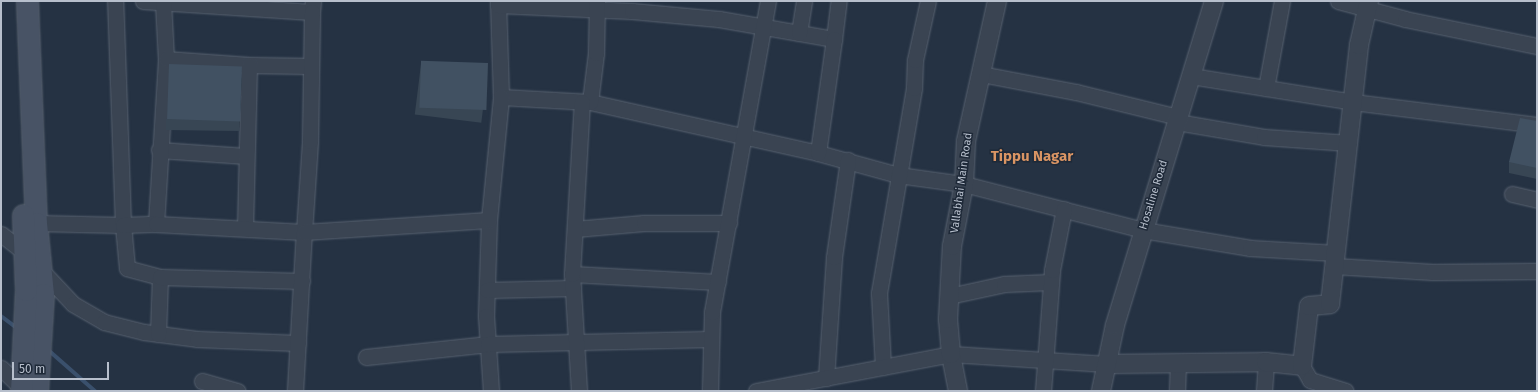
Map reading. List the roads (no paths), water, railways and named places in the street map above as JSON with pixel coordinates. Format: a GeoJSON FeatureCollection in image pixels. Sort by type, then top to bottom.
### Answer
{"type":"FeatureCollection","features":[{"type":"Feature","properties":{"kind":"main road"},"geometry":{"type":"LineString","coordinates":[[14,1],[24,252],[35,292]]}},
{"type":"Feature","properties":{"kind":"main road"},"geometry":{"type":"LineString","coordinates":[[26,390],[31,362],[35,292],[41,269],[36,223],[27,1]]}},
{"type":"Feature","properties":{"kind":"street"},"geometry":{"type":"LineString","coordinates":[[115,1],[123,225],[127,268],[160,277],[302,281]]}},
{"type":"Feature","properties":{"kind":"street"},"geometry":{"type":"LineString","coordinates":[[143,1],[312,6],[302,281],[295,391]]}},
{"type":"Feature","properties":{"kind":"street"},"geometry":{"type":"LineString","coordinates":[[710,391],[712,312],[745,138],[768,1]]}},
{"type":"Feature","properties":{"kind":"street"},"geometry":{"type":"LineString","coordinates":[[799,33],[804,1]]}},
{"type":"Feature","properties":{"kind":"street"},"geometry":{"type":"LineString","coordinates":[[818,152],[839,1]]}},
{"type":"Feature","properties":{"kind":"street"},"geometry":{"type":"LineString","coordinates":[[883,367],[879,293],[914,88],[915,60],[928,1]]}},
{"type":"Feature","properties":{"kind":"street","name":"Vallabhai Main Road"},"geometry":{"type":"LineString","coordinates":[[958,391],[950,354],[952,246],[964,184],[966,141],[998,1]]}},
{"type":"Feature","properties":{"kind":"street","name":"Hosaline Road"},"geometry":{"type":"LineString","coordinates":[[1101,391],[1115,325],[1214,1]]}},
{"type":"Feature","properties":{"kind":"street"},"geometry":{"type":"LineString","coordinates":[[1266,88],[1282,1]]}},
{"type":"Feature","properties":{"kind":"street"},"geometry":{"type":"LineString","coordinates":[[1338,1],[1368,4],[1405,19],[1537,46]]}},
{"type":"Feature","properties":{"kind":"street"},"geometry":{"type":"LineString","coordinates":[[156,224],[159,150],[166,59],[163,2]]}},
{"type":"Feature","properties":{"kind":"street"},"geometry":{"type":"LineString","coordinates":[[491,391],[487,290],[489,220],[501,97],[498,3],[597,5],[718,19],[834,39]]}},
{"type":"Feature","properties":{"kind":"street"},"geometry":{"type":"LineString","coordinates":[[1345,391],[1310,380],[1302,366],[1309,306],[1330,304],[1359,45],[1368,4]]}},
{"type":"Feature","properties":{"kind":"street"},"geometry":{"type":"LineString","coordinates":[[579,391],[573,281],[575,229],[586,102],[596,53],[597,5]]}},
{"type":"Feature","properties":{"kind":"street"},"geometry":{"type":"LineString","coordinates":[[166,59],[249,66],[311,66]]}},
{"type":"Feature","properties":{"kind":"street"},"geometry":{"type":"LineString","coordinates":[[245,228],[249,66]]}},
{"type":"Feature","properties":{"kind":"street"},"geometry":{"type":"LineString","coordinates":[[981,74],[1076,92],[1177,119],[1264,137],[1349,143]]}},
{"type":"Feature","properties":{"kind":"street"},"geometry":{"type":"LineString","coordinates":[[1191,76],[1353,102],[1537,125]]}},
{"type":"Feature","properties":{"kind":"street"},"geometry":{"type":"LineString","coordinates":[[501,97],[586,102],[745,138],[818,152],[898,176],[964,184],[1143,230],[1250,248],[1433,272],[1537,271]]}},
{"type":"Feature","properties":{"kind":"street"},"geometry":{"type":"LineString","coordinates":[[159,150],[246,156]]}},
{"type":"Feature","properties":{"kind":"street"},"geometry":{"type":"LineString","coordinates":[[826,378],[832,271],[848,160]]}},
{"type":"Feature","properties":{"kind":"street"},"geometry":{"type":"LineString","coordinates":[[1512,194],[1537,200]]}},
{"type":"Feature","properties":{"kind":"street"},"geometry":{"type":"LineString","coordinates":[[1043,391],[1052,282],[1064,209]]}},
{"type":"Feature","properties":{"kind":"street"},"geometry":{"type":"LineString","coordinates":[[36,223],[123,225],[156,224],[304,232],[489,220]]}},
{"type":"Feature","properties":{"kind":"street"},"geometry":{"type":"LineString","coordinates":[[575,229],[644,223],[729,223]]}},
{"type":"Feature","properties":{"kind":"street"},"geometry":{"type":"LineString","coordinates":[[1,234],[24,252],[73,304],[90,315],[121,327],[158,334],[298,343]]}},
{"type":"Feature","properties":{"kind":"street"},"geometry":{"type":"LineString","coordinates":[[158,334],[160,277]]}},
{"type":"Feature","properties":{"kind":"street"},"geometry":{"type":"LineString","coordinates":[[487,290],[573,281],[718,282]]}},
{"type":"Feature","properties":{"kind":"street"},"geometry":{"type":"LineString","coordinates":[[950,296],[1004,284],[1052,282]]}},
{"type":"Feature","properties":{"kind":"street"},"geometry":{"type":"LineString","coordinates":[[366,357],[488,344],[711,339]]}},
{"type":"Feature","properties":{"kind":"street"},"geometry":{"type":"LineString","coordinates":[[756,391],[950,354],[1107,364],[1266,362],[1302,366]]}},
{"type":"Feature","properties":{"kind":"street"},"geometry":{"type":"LineString","coordinates":[[1264,391],[1266,362]]}},
{"type":"Feature","properties":{"kind":"street"},"geometry":{"type":"LineString","coordinates":[[1176,391],[1178,363]]}},
{"type":"Feature","properties":{"kind":"street"},"geometry":{"type":"LineString","coordinates":[[1,368],[26,390]]}},
{"type":"Feature","properties":{"kind":"street"},"geometry":{"type":"LineString","coordinates":[[202,381],[238,391]]}},
{"type":"Feature","properties":{"kind":"waterway"},"geometry":{"type":"LineString","coordinates":[[1,316],[17,328]]}},
{"type":"Feature","properties":{"kind":"waterway"},"geometry":{"type":"LineString","coordinates":[[47,349],[95,391]]}},
{"type":"Feature","properties":{"kind":"district","name":"Tippu Nagar"},"geometry":{"type":"Point","coordinates":[1032,157]}}]}
